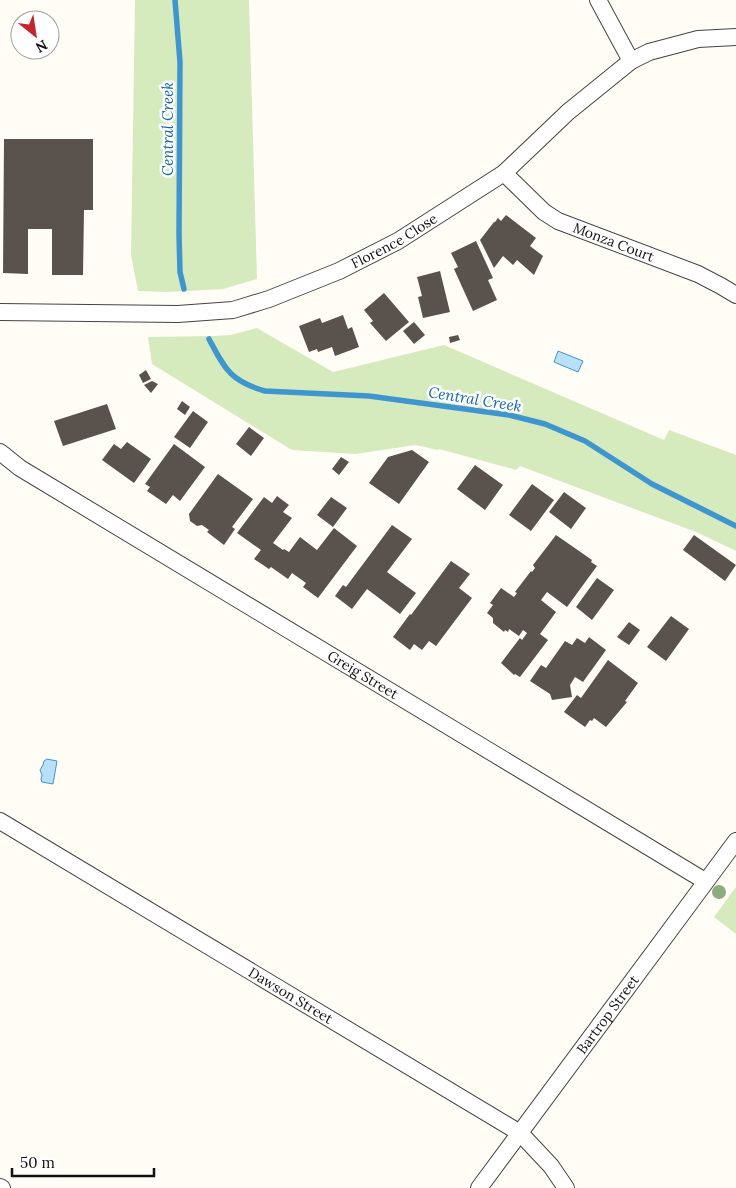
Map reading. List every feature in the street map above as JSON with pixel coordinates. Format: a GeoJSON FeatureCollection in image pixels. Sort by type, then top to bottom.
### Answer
{"type":"FeatureCollection","features":[{"type":"Feature","properties":{"kind":"street"},"geometry":{"type":"LineString","coordinates":[[598,0],[631,61]]}},
{"type":"Feature","properties":{"kind":"street","name":"Florence Close"},"geometry":{"type":"LineString","coordinates":[[0,312],[178,314],[233,310],[270,299],[322,278],[390,245],[504,173],[568,112],[631,61],[649,52],[698,39],[736,37]]}},
{"type":"Feature","properties":{"kind":"street","name":"Monza Court"},"geometry":{"type":"LineString","coordinates":[[504,173],[544,212],[558,221],[698,274],[736,295]]}},
{"type":"Feature","properties":{"kind":"street","name":"Greig Street"},"geometry":{"type":"LineString","coordinates":[[0,452],[20,468],[705,881]]}},
{"type":"Feature","properties":{"kind":"street","name":"Greig Street"},"geometry":{"type":"LineString","coordinates":[[0,465],[20,468]]}},
{"type":"Feature","properties":{"kind":"street","name":"Dawson Street"},"geometry":{"type":"LineString","coordinates":[[0,821],[520,1133],[551,1166],[566,1188]]}},
{"type":"Feature","properties":{"kind":"street","name":"Bartrop Street"},"geometry":{"type":"LineString","coordinates":[[479,1188],[736,841]]}},
{"type":"Feature","properties":{"kind":"green space"},"geometry":{"type":"Polygon","coordinates":[[[135,0],[249,0],[257,279],[223,289],[168,292],[138,291],[131,255],[135,0]]]}},
{"type":"Feature","properties":{"kind":"green space"},"geometry":{"type":"Polygon","coordinates":[[[257,328],[333,372],[444,345],[664,440],[669,430],[736,455],[736,551],[696,532],[520,466],[516,470],[439,449],[416,445],[355,454],[292,450],[152,364],[148,337],[231,335],[257,328]]]}},
{"type":"Feature","properties":{"kind":"green space"},"geometry":{"type":"Polygon","coordinates":[[[736,887],[736,934],[714,917],[736,887]]]}},
{"type":"Feature","properties":{"kind":"water"},"geometry":{"type":"Polygon","coordinates":[[[558,351],[583,361],[578,372],[554,362],[558,351]]]}},
{"type":"Feature","properties":{"kind":"water"},"geometry":{"type":"Polygon","coordinates":[[[47,759],[57,761],[53,784],[42,782],[41,779],[40,770],[47,759]]]}},
{"type":"Feature","properties":{"kind":"building"},"geometry":{"type":"Polygon","coordinates":[[[4,139],[93,139],[93,210],[84,210],[83,275],[52,275],[52,229],[28,229],[28,274],[3,273],[4,139]]]}},
{"type":"Feature","properties":{"kind":"building"},"geometry":{"type":"Polygon","coordinates":[[[506,215],[536,238],[530,246],[543,256],[534,275],[517,260],[513,265],[503,256],[494,268],[480,240],[498,218],[501,221],[506,215]]]}},
{"type":"Feature","properties":{"kind":"building"},"geometry":{"type":"Polygon","coordinates":[[[476,241],[493,278],[488,280],[497,300],[473,311],[454,269],[458,267],[451,253],[476,241]]]}},
{"type":"Feature","properties":{"kind":"building"},"geometry":{"type":"Polygon","coordinates":[[[440,271],[450,312],[423,318],[418,297],[422,296],[417,277],[440,271]]]}},
{"type":"Feature","properties":{"kind":"building"},"geometry":{"type":"Polygon","coordinates":[[[384,293],[409,322],[386,341],[370,323],[373,321],[364,310],[384,293]]]}},
{"type":"Feature","properties":{"kind":"building"},"geometry":{"type":"Polygon","coordinates":[[[343,315],[348,329],[352,327],[359,347],[335,356],[332,347],[318,352],[317,349],[309,352],[299,326],[320,318],[322,323],[343,315]]]}},
{"type":"Feature","properties":{"kind":"building"},"geometry":{"type":"Polygon","coordinates":[[[414,322],[425,335],[414,344],[403,331],[414,322]]]}},
{"type":"Feature","properties":{"kind":"building"},"geometry":{"type":"Polygon","coordinates":[[[458,335],[460,340],[450,343],[449,337],[458,335]]]}},
{"type":"Feature","properties":{"kind":"building"},"geometry":{"type":"Polygon","coordinates":[[[146,370],[151,379],[143,383],[139,375],[146,370]]]}},
{"type":"Feature","properties":{"kind":"building"},"geometry":{"type":"Polygon","coordinates":[[[152,381],[158,384],[151,393],[144,385],[152,381]]]}},
{"type":"Feature","properties":{"kind":"building"},"geometry":{"type":"Polygon","coordinates":[[[182,401],[190,407],[185,415],[177,409],[182,401]]]}},
{"type":"Feature","properties":{"kind":"building"},"geometry":{"type":"Polygon","coordinates":[[[107,404],[116,429],[63,446],[54,421],[107,404]]]}},
{"type":"Feature","properties":{"kind":"building"},"geometry":{"type":"Polygon","coordinates":[[[193,411],[208,422],[190,448],[174,437],[193,411]]]}},
{"type":"Feature","properties":{"kind":"building"},"geometry":{"type":"Polygon","coordinates":[[[249,427],[264,438],[251,456],[236,444],[249,427]]]}},
{"type":"Feature","properties":{"kind":"building"},"geometry":{"type":"Polygon","coordinates":[[[127,442],[151,459],[134,483],[102,460],[114,444],[121,449],[127,442]]]}},
{"type":"Feature","properties":{"kind":"building"},"geometry":{"type":"Polygon","coordinates":[[[174,444],[205,467],[180,501],[173,495],[166,504],[147,491],[150,487],[145,484],[174,444]]]}},
{"type":"Feature","properties":{"kind":"building"},"geometry":{"type":"Polygon","coordinates":[[[412,450],[429,462],[399,504],[369,483],[388,457],[412,450]]]}},
{"type":"Feature","properties":{"kind":"building"},"geometry":{"type":"Polygon","coordinates":[[[341,457],[349,462],[339,475],[332,469],[341,457]]]}},
{"type":"Feature","properties":{"kind":"building"},"geometry":{"type":"Polygon","coordinates":[[[475,465],[503,485],[485,510],[457,489],[475,465]]]}},
{"type":"Feature","properties":{"kind":"building"},"geometry":{"type":"Polygon","coordinates":[[[218,474],[253,499],[232,527],[235,529],[224,545],[207,532],[209,530],[202,525],[197,526],[190,521],[189,514],[218,474]]]}},
{"type":"Feature","properties":{"kind":"building"},"geometry":{"type":"Polygon","coordinates":[[[532,484],[554,500],[531,531],[509,515],[532,484]]]}},
{"type":"Feature","properties":{"kind":"building"},"geometry":{"type":"Polygon","coordinates":[[[564,492],[586,508],[571,529],[549,512],[564,492]]]}},
{"type":"Feature","properties":{"kind":"building"},"geometry":{"type":"Polygon","coordinates":[[[277,496],[289,505],[283,512],[292,518],[273,543],[283,550],[289,552],[300,537],[317,550],[334,528],[357,546],[318,598],[303,587],[306,583],[292,573],[288,579],[271,567],[269,569],[254,559],[261,550],[237,533],[264,497],[272,503],[277,496]]]}},
{"type":"Feature","properties":{"kind":"building"},"geometry":{"type":"Polygon","coordinates":[[[331,497],[347,508],[333,527],[317,515],[331,497]]]}},
{"type":"Feature","properties":{"kind":"building"},"geometry":{"type":"Polygon","coordinates":[[[392,525],[412,539],[387,572],[416,593],[400,614],[367,589],[352,609],[335,596],[343,585],[346,587],[392,525]]]}},
{"type":"Feature","properties":{"kind":"building"},"geometry":{"type":"Polygon","coordinates":[[[556,535],[592,560],[591,562],[597,566],[567,607],[547,592],[541,600],[556,612],[540,634],[548,640],[520,677],[514,675],[501,663],[520,638],[522,640],[527,633],[523,630],[519,636],[509,629],[508,632],[505,630],[504,632],[493,623],[493,618],[487,613],[493,605],[490,603],[501,588],[514,597],[517,593],[515,592],[535,568],[533,565],[556,535]]]}},
{"type":"Feature","properties":{"kind":"building"},"geometry":{"type":"Polygon","coordinates":[[[694,535],[736,565],[725,581],[683,550],[694,535]]]}},
{"type":"Feature","properties":{"kind":"building"},"geometry":{"type":"Polygon","coordinates":[[[451,561],[470,574],[459,588],[472,598],[436,646],[429,641],[422,650],[414,644],[410,650],[393,637],[451,561]]]}},
{"type":"Feature","properties":{"kind":"building"},"geometry":{"type":"Polygon","coordinates":[[[597,578],[614,590],[592,620],[576,607],[597,578]]]}},
{"type":"Feature","properties":{"kind":"building"},"geometry":{"type":"Polygon","coordinates":[[[671,616],[689,629],[666,661],[647,647],[671,616]]]}},
{"type":"Feature","properties":{"kind":"building"},"geometry":{"type":"Polygon","coordinates":[[[629,622],[640,630],[629,645],[617,637],[629,622]]]}},
{"type":"Feature","properties":{"kind":"building"},"geometry":{"type":"Polygon","coordinates":[[[589,637],[606,650],[583,682],[575,677],[570,685],[572,697],[552,700],[550,694],[530,681],[541,665],[546,668],[565,641],[572,645],[577,638],[585,643],[589,637]]]}},
{"type":"Feature","properties":{"kind":"building"},"geometry":{"type":"Polygon","coordinates":[[[608,660],[638,683],[625,701],[627,702],[606,727],[594,718],[585,727],[564,712],[577,695],[581,698],[608,660]]]}},
{"type":"Feature","properties":{"kind":"waterway","name":"Central Creek"},"geometry":{"type":"LineString","coordinates":[[175,0],[180,62],[180,272],[184,289]]}},
{"type":"Feature","properties":{"kind":"waterway","name":"Central Creek"},"geometry":{"type":"LineString","coordinates":[[209,339],[225,366],[236,378],[265,391],[369,396],[509,415],[545,424],[585,441],[652,484],[736,526]]}}]}
